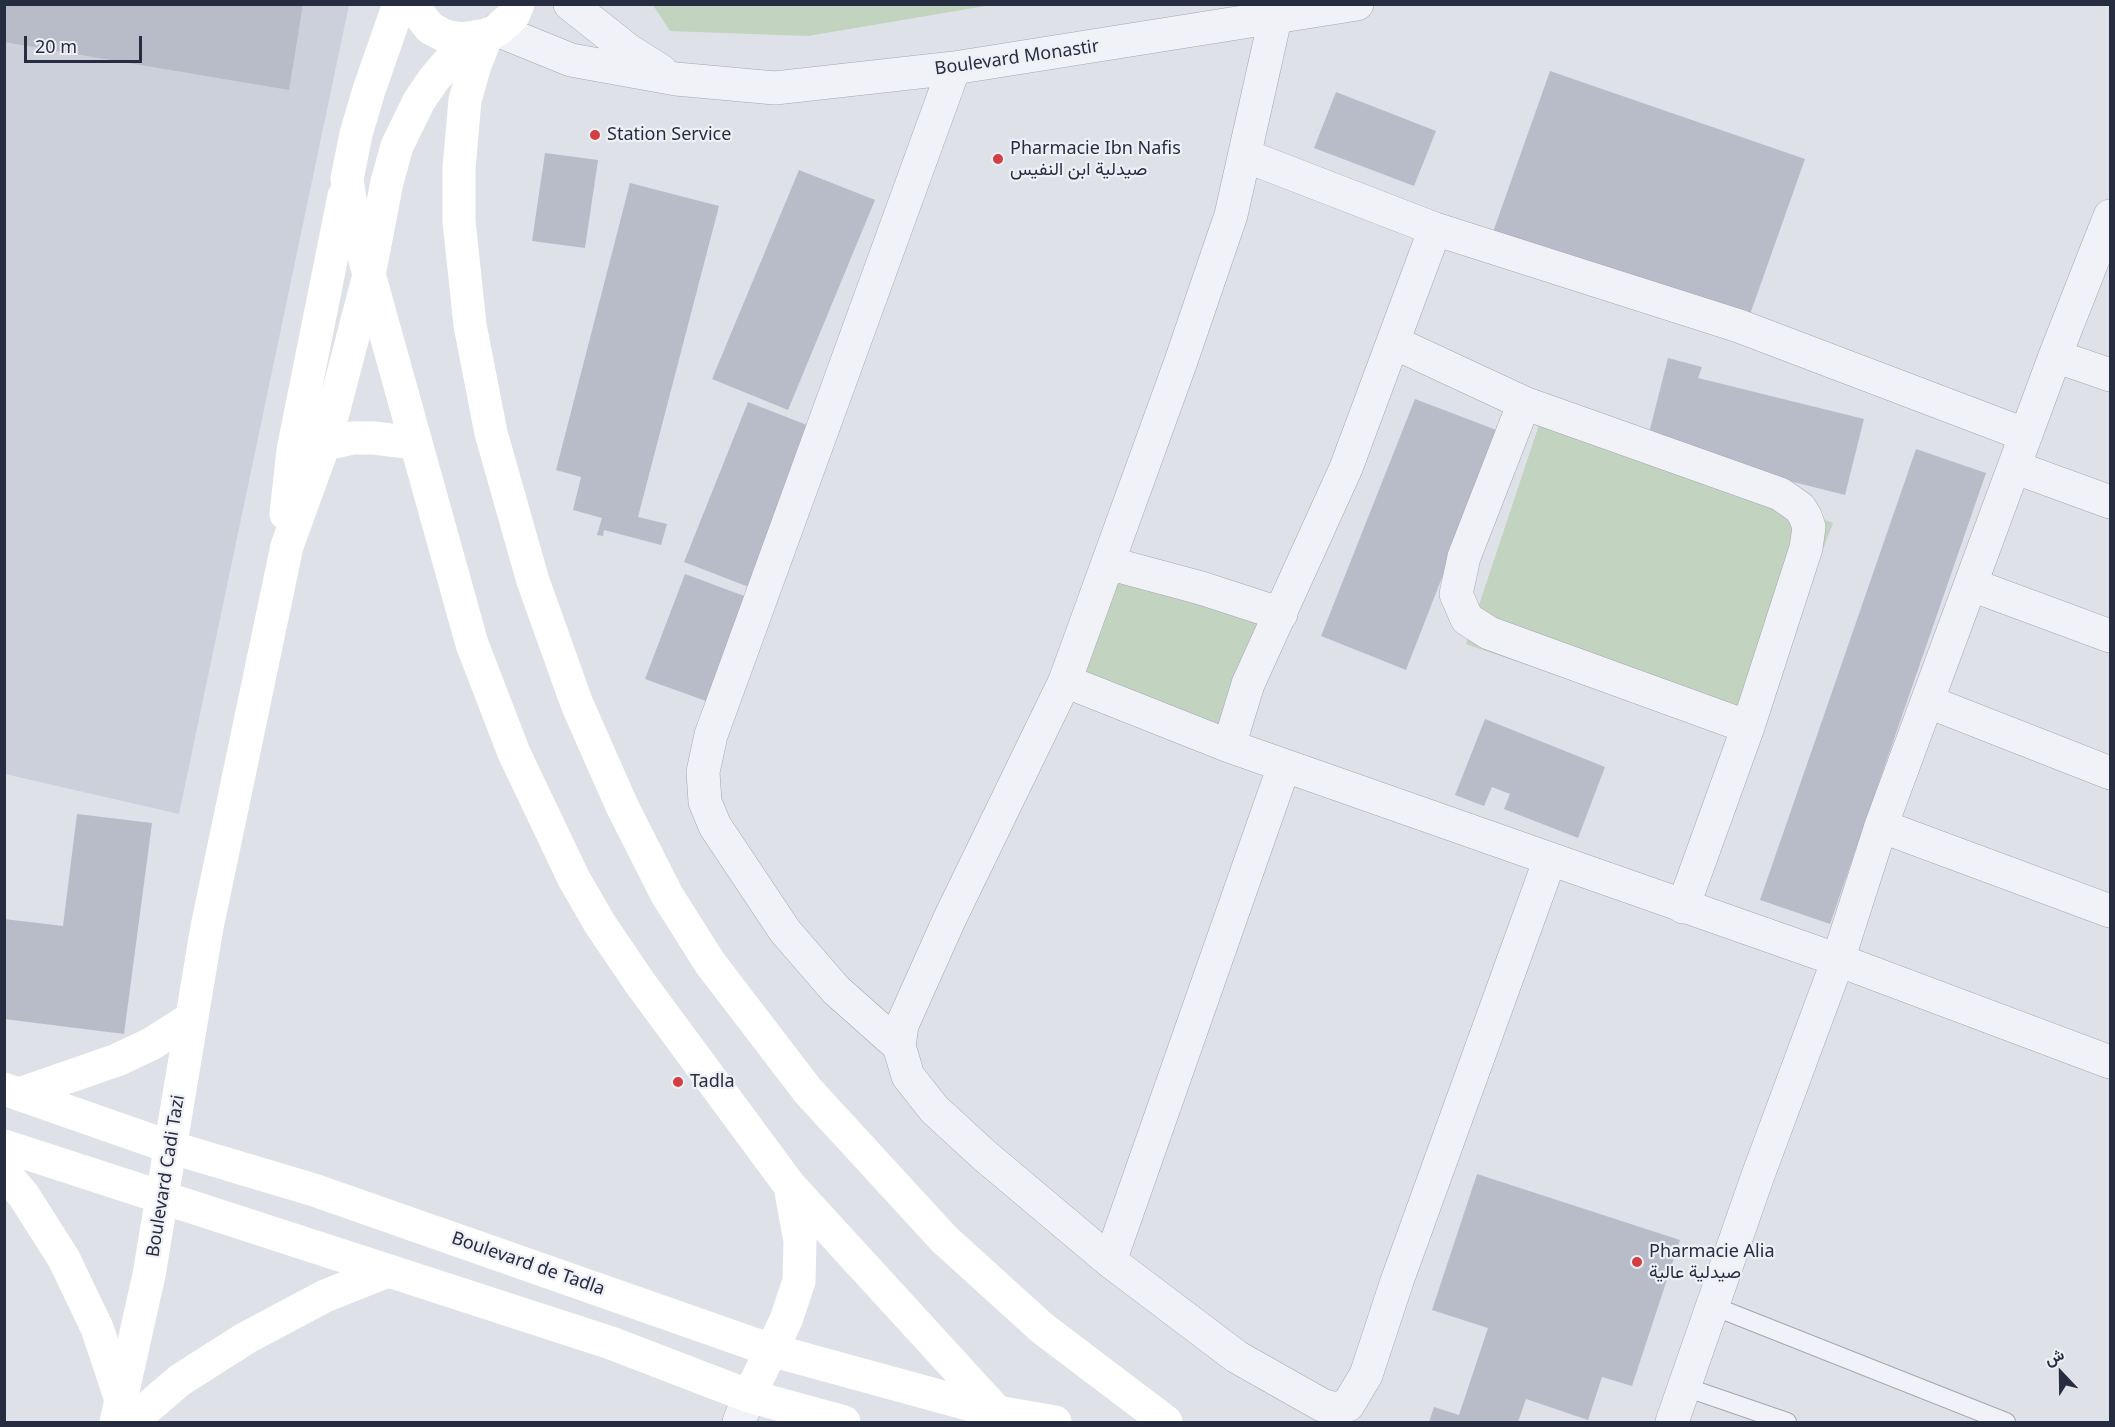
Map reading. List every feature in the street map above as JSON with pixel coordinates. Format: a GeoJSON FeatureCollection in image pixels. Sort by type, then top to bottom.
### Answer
{"type":"FeatureCollection","features":[{"type":"Feature","properties":{"kind":"street"},"geometry":{"type":"LineString","coordinates":[[286,546],[288,488],[293,450],[347,179],[369,90],[399,4]]}},
{"type":"Feature","properties":{"kind":"street"},"geometry":{"type":"LineString","coordinates":[[411,4],[430,28],[445,36],[461,39],[487,34]]}},
{"type":"Feature","properties":{"kind":"street"},"geometry":{"type":"LineString","coordinates":[[286,546],[324,444],[369,275],[387,182],[398,146],[419,100],[434,79],[452,58],[513,16],[518,4]]}},
{"type":"Feature","properties":{"kind":"street","name":"Boulevard Monastir"},"geometry":{"type":"LineString","coordinates":[[570,4],[628,50],[676,79]]}},
{"type":"Feature","properties":{"kind":"street","name":"Boulevard Monastir"},"geometry":{"type":"LineString","coordinates":[[487,34],[571,60],[676,79],[775,88],[954,68],[1275,19],[1357,4]]}},
{"type":"Feature","properties":{"kind":"street"},"geometry":{"type":"LineString","coordinates":[[1275,19],[1246,156],[1231,214],[1065,681],[950,918],[902,1025],[899,1046],[908,1076],[934,1109],[984,1155],[1110,1261],[1237,1357],[1322,1405],[1335,1409],[1348,1405],[1366,1375],[1401,1270],[1550,859]]}},
{"type":"Feature","properties":{"kind":"street"},"geometry":{"type":"LineString","coordinates":[[487,34],[465,100],[459,168],[459,221],[470,325],[491,433],[533,581],[577,704],[622,806],[667,895],[710,963],[816,1100],[944,1239],[1042,1328],[1166,1422]]}},
{"type":"Feature","properties":{"kind":"street"},"geometry":{"type":"LineString","coordinates":[[899,1046],[836,990],[785,931],[715,826],[705,802],[703,772],[711,735],[954,68]]}},
{"type":"Feature","properties":{"kind":"street"},"geometry":{"type":"LineString","coordinates":[[1246,156],[1435,229],[1739,326],[2026,435]]}},
{"type":"Feature","properties":{"kind":"street"},"geometry":{"type":"LineString","coordinates":[[347,179],[352,213],[472,644],[514,753],[574,879],[640,983],[790,1186],[1004,1417]]}},
{"type":"Feature","properties":{"kind":"street"},"geometry":{"type":"LineString","coordinates":[[1672,1422],[1838,960],[1881,826],[1929,702],[2055,356],[2110,216]]}},
{"type":"Feature","properties":{"kind":"street"},"geometry":{"type":"LineString","coordinates":[[1229,746],[1248,684],[1346,468],[1395,342],[1435,229]]}},
{"type":"Feature","properties":{"kind":"street"},"geometry":{"type":"LineString","coordinates":[[1395,342],[1524,403],[1780,494],[1800,508],[1809,527],[1806,548],[1748,727],[1683,907]]}},
{"type":"Feature","properties":{"kind":"street"},"geometry":{"type":"LineString","coordinates":[[2055,356],[2110,375]]}},
{"type":"Feature","properties":{"kind":"street"},"geometry":{"type":"LineString","coordinates":[[1524,403],[1464,557],[1456,594],[1467,620],[1489,633],[1748,727]]}},
{"type":"Feature","properties":{"kind":"street"},"geometry":{"type":"LineString","coordinates":[[324,444],[353,438],[415,443]]}},
{"type":"Feature","properties":{"kind":"street"},"geometry":{"type":"LineString","coordinates":[[2014,467],[2110,502]]}},
{"type":"Feature","properties":{"kind":"street","name":"Boulevard Cadi Tazi"},"geometry":{"type":"LineString","coordinates":[[122,1415],[149,1275],[207,927],[286,546]]}},
{"type":"Feature","properties":{"kind":"street"},"geometry":{"type":"LineString","coordinates":[[1108,563],[1201,588],[1281,614]]}},
{"type":"Feature","properties":{"kind":"street"},"geometry":{"type":"LineString","coordinates":[[1972,585],[2110,636]]}},
{"type":"Feature","properties":{"kind":"street"},"geometry":{"type":"LineString","coordinates":[[1065,681],[1229,746],[1838,960],[2110,1062]]}},
{"type":"Feature","properties":{"kind":"street"},"geometry":{"type":"LineString","coordinates":[[1929,702],[2110,773]]}},
{"type":"Feature","properties":{"kind":"street"},"geometry":{"type":"LineString","coordinates":[[1110,1261],[1284,766]]}},
{"type":"Feature","properties":{"kind":"street"},"geometry":{"type":"LineString","coordinates":[[1881,826],[2110,910]]}},
{"type":"Feature","properties":{"kind":"street"},"geometry":{"type":"LineString","coordinates":[[12,1092],[117,1060],[151,1044],[192,1018]]}},
{"type":"Feature","properties":{"kind":"street","name":"Boulevard de Tadla"},"geometry":{"type":"LineString","coordinates":[[12,1092],[170,1147],[325,1194],[771,1350],[1004,1417],[1055,1422]]}},
{"type":"Feature","properties":{"kind":"street"},"geometry":{"type":"LineString","coordinates":[[4,1146],[611,1343],[744,1409],[844,1422]]}},
{"type":"Feature","properties":{"kind":"street"},"geometry":{"type":"LineString","coordinates":[[4,1172],[24,1196],[64,1260],[97,1328],[122,1415],[246,1338],[325,1296],[388,1271]]}},
{"type":"Feature","properties":{"kind":"street"},"geometry":{"type":"LineString","coordinates":[[744,1409],[786,1320],[799,1281],[800,1241],[790,1186]]}},
{"type":"Feature","properties":{"kind":"lane"},"geometry":{"type":"LineString","coordinates":[[1713,1306],[2006,1422]]}},
{"type":"Feature","properties":{"kind":"lane"},"geometry":{"type":"LineString","coordinates":[[1685,1387],[1787,1422]]}},
{"type":"Feature","properties":{"kind":"shaded area"},"geometry":{"type":"Polygon","coordinates":[[[5,5],[349,5],[179,814],[5,774],[5,5]]]}},
{"type":"Feature","properties":{"kind":"green space"},"geometry":{"type":"Polygon","coordinates":[[[653,5],[991,5],[808,36],[670,31],[653,5]]]}},
{"type":"Feature","properties":{"kind":"green space"},"geometry":{"type":"Polygon","coordinates":[[[1541,419],[1833,523],[1750,742],[1466,644],[1541,419]]]}},
{"type":"Feature","properties":{"kind":"green space"},"geometry":{"type":"Polygon","coordinates":[[[1110,562],[1272,627],[1239,756],[1063,691],[1110,562]]]}},
{"type":"Feature","properties":{"kind":"building"},"geometry":{"type":"Polygon","coordinates":[[[4,4],[303,4],[289,90],[4,42],[4,4]]]}},
{"type":"Feature","properties":{"kind":"building"},"geometry":{"type":"Polygon","coordinates":[[[1550,71],[1805,159],[1748,320],[1493,232],[1550,71]]]}},
{"type":"Feature","properties":{"kind":"building"},"geometry":{"type":"Polygon","coordinates":[[[1336,92],[1436,131],[1414,186],[1314,148],[1336,92]]]}},
{"type":"Feature","properties":{"kind":"building"},"geometry":{"type":"Polygon","coordinates":[[[545,153],[598,160],[585,248],[532,241],[545,153]]]}},
{"type":"Feature","properties":{"kind":"building"},"geometry":{"type":"Polygon","coordinates":[[[799,170],[875,200],[788,410],[712,379],[799,170]]]}},
{"type":"Feature","properties":{"kind":"building"},"geometry":{"type":"Polygon","coordinates":[[[630,183],[719,206],[638,517],[667,524],[661,545],[604,530],[603,536],[597,535],[602,518],[573,510],[581,477],[556,470],[630,183]]]}},
{"type":"Feature","properties":{"kind":"building"},"geometry":{"type":"Polygon","coordinates":[[[1668,358],[1702,367],[1698,378],[1864,419],[1845,495],[1646,445],[1668,358]]]}},
{"type":"Feature","properties":{"kind":"building"},"geometry":{"type":"Polygon","coordinates":[[[1415,399],[1499,431],[1406,670],[1321,636],[1415,399]]]}},
{"type":"Feature","properties":{"kind":"building"},"geometry":{"type":"Polygon","coordinates":[[[748,402],[817,429],[754,589],[684,562],[748,402]]]}},
{"type":"Feature","properties":{"kind":"building"},"geometry":{"type":"Polygon","coordinates":[[[1916,449],[1986,473],[1830,924],[1760,900],[1916,449]]]}},
{"type":"Feature","properties":{"kind":"building"},"geometry":{"type":"Polygon","coordinates":[[[685,574],[755,600],[717,705],[645,679],[685,574]]]}},
{"type":"Feature","properties":{"kind":"building"},"geometry":{"type":"Polygon","coordinates":[[[1485,719],[1605,767],[1578,838],[1504,809],[1510,794],[1492,787],[1484,806],[1455,795],[1485,719]]]}},
{"type":"Feature","properties":{"kind":"building"},"geometry":{"type":"Polygon","coordinates":[[[77,814],[152,823],[124,1034],[4,1019],[4,919],[63,926],[77,814]]]}},
{"type":"Feature","properties":{"kind":"building"},"geometry":{"type":"Polygon","coordinates":[[[1477,1174],[1680,1240],[1632,1386],[1602,1377],[1588,1420],[1526,1399],[1518,1422],[1429,1422],[1434,1407],[1459,1415],[1488,1328],[1432,1310],[1477,1174]]]}},
{"type":"Feature","properties":{"kind":"place","name":"Station Service"},"geometry":{"type":"Point","coordinates":[595,135]}},
{"type":"Feature","properties":{"kind":"place","name":"Pharmacie Ibn Nafis صيدلية ابن النفيس"},"geometry":{"type":"Point","coordinates":[998,159]}},
{"type":"Feature","properties":{"kind":"place","name":"Tadla"},"geometry":{"type":"Point","coordinates":[678,1082]}},
{"type":"Feature","properties":{"kind":"place","name":"Pharmacie Alia صيدلية عالية"},"geometry":{"type":"Point","coordinates":[1637,1262]}}]}
